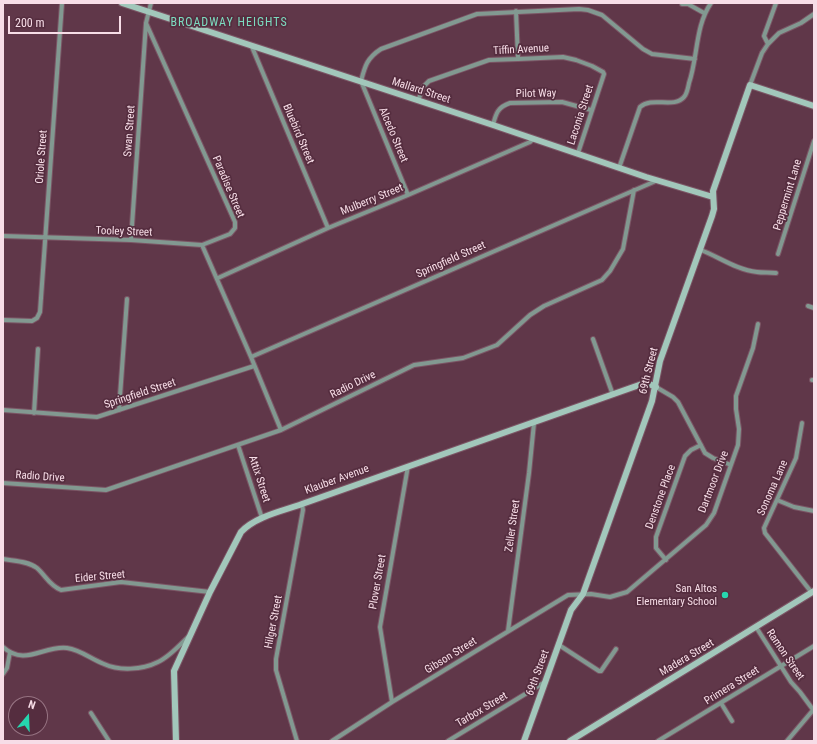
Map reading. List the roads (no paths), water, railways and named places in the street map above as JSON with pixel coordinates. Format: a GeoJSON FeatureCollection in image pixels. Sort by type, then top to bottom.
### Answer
{"type":"FeatureCollection","features":[{"type":"Feature","properties":{"kind":"street","name":"Oriole Street"},"geometry":{"type":"LineString","coordinates":[[3,320],[32,321],[40,312],[62,3]]}},
{"type":"Feature","properties":{"kind":"street","name":"Mallard Street"},"geometry":{"type":"LineString","coordinates":[[122,3],[713,198]]}},
{"type":"Feature","properties":{"kind":"street","name":"Swan Street"},"geometry":{"type":"LineString","coordinates":[[131,240],[146,23],[150,3]]}},
{"type":"Feature","properties":{"kind":"street"},"geometry":{"type":"LineString","coordinates":[[620,168],[640,107],[647,103],[680,101],[685,96],[691,78],[704,13],[711,3]]}},
{"type":"Feature","properties":{"kind":"street","name":"69th Street"},"geometry":{"type":"LineString","coordinates":[[524,741],[560,645],[571,610],[583,594],[656,387],[660,361],[701,250],[714,210],[713,191],[750,84],[762,53],[768,44],[764,36],[776,3]]}},
{"type":"Feature","properties":{"kind":"street"},"geometry":{"type":"LineString","coordinates":[[682,4],[688,4],[704,13]]}},
{"type":"Feature","properties":{"kind":"street"},"geometry":{"type":"LineString","coordinates":[[361,81],[367,63],[372,55],[381,49],[477,14],[516,11],[588,10],[602,15],[652,54],[695,59]]}},
{"type":"Feature","properties":{"kind":"street"},"geometry":{"type":"LineString","coordinates":[[516,11],[518,58]]}},
{"type":"Feature","properties":{"kind":"street"},"geometry":{"type":"LineString","coordinates":[[768,44],[779,33],[802,23],[814,14]]}},
{"type":"Feature","properties":{"kind":"street","name":"Paradise Street"},"geometry":{"type":"LineString","coordinates":[[146,23],[235,222],[235,228],[230,234],[202,245]]}},
{"type":"Feature","properties":{"kind":"street","name":"Bluebird Street"},"geometry":{"type":"LineString","coordinates":[[252,47],[328,228]]}},
{"type":"Feature","properties":{"kind":"street","name":"Tiffin Avenue"},"geometry":{"type":"LineString","coordinates":[[418,101],[423,87],[429,81],[489,60],[562,57],[587,63],[603,72],[604,74],[601,82]]}},
{"type":"Feature","properties":{"kind":"street","name":"Alcedo Street"},"geometry":{"type":"LineString","coordinates":[[361,81],[408,196]]}},
{"type":"Feature","properties":{"kind":"street","name":"Laconia Street"},"geometry":{"type":"LineString","coordinates":[[578,153],[601,82]]}},
{"type":"Feature","properties":{"kind":"street"},"geometry":{"type":"LineString","coordinates":[[750,84],[814,106]]}},
{"type":"Feature","properties":{"kind":"street","name":"Pilot Way"},"geometry":{"type":"LineString","coordinates":[[493,125],[498,109],[510,103],[562,102],[591,110]]}},
{"type":"Feature","properties":{"kind":"street","name":"Mulberry Street"},"geometry":{"type":"LineString","coordinates":[[218,278],[328,228],[408,196],[530,142],[534,138]]}},
{"type":"Feature","properties":{"kind":"street","name":"Peppermint Lane"},"geometry":{"type":"LineString","coordinates":[[778,254],[814,141]]}},
{"type":"Feature","properties":{"kind":"street","name":"Springfield Street"},"geometry":{"type":"LineString","coordinates":[[251,357],[658,180]]}},
{"type":"Feature","properties":{"kind":"street","name":"Radio Drive"},"geometry":{"type":"LineString","coordinates":[[3,483],[106,490],[281,430],[414,365],[463,358],[497,345],[530,315],[544,306],[602,280],[615,265],[623,249],[634,190]]}},
{"type":"Feature","properties":{"kind":"street","name":"Tooley Street"},"geometry":{"type":"LineString","coordinates":[[3,236],[131,240],[202,245]]}},
{"type":"Feature","properties":{"kind":"street"},"geometry":{"type":"LineString","coordinates":[[202,245],[218,278],[281,430]]}},
{"type":"Feature","properties":{"kind":"street"},"geometry":{"type":"LineString","coordinates":[[701,250],[731,264],[756,272],[776,273]]}},
{"type":"Feature","properties":{"kind":"street"},"geometry":{"type":"LineString","coordinates":[[119,410],[127,299]]}},
{"type":"Feature","properties":{"kind":"street"},"geometry":{"type":"LineString","coordinates":[[808,306],[814,308]]}},
{"type":"Feature","properties":{"kind":"street","name":"Dartmoor Drive"},"geometry":{"type":"LineString","coordinates":[[583,594],[606,597],[623,594],[631,590],[710,520],[738,445],[739,434],[736,396],[753,348],[758,324]]}},
{"type":"Feature","properties":{"kind":"street"},"geometry":{"type":"LineString","coordinates":[[593,339],[613,395]]}},
{"type":"Feature","properties":{"kind":"street"},"geometry":{"type":"LineString","coordinates":[[34,413],[38,349]]}},
{"type":"Feature","properties":{"kind":"street","name":"Springfield Street"},"geometry":{"type":"LineString","coordinates":[[3,410],[97,417],[254,366]]}},
{"type":"Feature","properties":{"kind":"street","name":"Klauber Avenue"},"geometry":{"type":"LineString","coordinates":[[176,741],[174,671],[192,629],[241,532],[252,523],[262,518],[642,384],[648,384],[656,387]]}},
{"type":"Feature","properties":{"kind":"street"},"geometry":{"type":"LineString","coordinates":[[656,387],[678,402],[703,450],[710,457],[731,465]]}},
{"type":"Feature","properties":{"kind":"street","name":"Zeller Street"},"geometry":{"type":"LineString","coordinates":[[508,631],[529,473],[534,423]]}},
{"type":"Feature","properties":{"kind":"street","name":"Sonoma Lane"},"geometry":{"type":"LineString","coordinates":[[802,423],[796,458],[764,528],[765,533],[813,592]]}},
{"type":"Feature","properties":{"kind":"street","name":"Attix Street"},"geometry":{"type":"LineString","coordinates":[[238,445],[262,518]]}},
{"type":"Feature","properties":{"kind":"street","name":"Denstone Place"},"geometry":{"type":"LineString","coordinates":[[666,560],[658,551],[655,542],[656,537],[685,456],[691,450],[701,445]]}},
{"type":"Feature","properties":{"kind":"street","name":"Plover Street"},"geometry":{"type":"LineString","coordinates":[[392,702],[380,627],[408,466]]}},
{"type":"Feature","properties":{"kind":"street"},"geometry":{"type":"LineString","coordinates":[[776,500],[794,507],[814,511]]}},
{"type":"Feature","properties":{"kind":"street","name":"Hilger Street"},"geometry":{"type":"LineString","coordinates":[[297,741],[276,670],[276,659],[303,510],[302,504]]}},
{"type":"Feature","properties":{"kind":"street","name":"Eider Street"},"geometry":{"type":"LineString","coordinates":[[3,559],[30,564],[38,569],[53,586],[61,590],[121,582],[210,592]]}},
{"type":"Feature","properties":{"kind":"street","name":"Madera Street"},"geometry":{"type":"LineString","coordinates":[[570,741],[813,592]]}},
{"type":"Feature","properties":{"kind":"street","name":"Gibson Street"},"geometry":{"type":"LineString","coordinates":[[332,741],[392,702],[568,595],[583,594]]}},
{"type":"Feature","properties":{"kind":"street","name":"Ramon Street"},"geometry":{"type":"LineString","coordinates":[[756,627],[790,682],[814,710]]}},
{"type":"Feature","properties":{"kind":"street"},"geometry":{"type":"LineString","coordinates":[[3,647],[10,652],[28,656],[50,649],[68,648],[114,668],[142,667],[157,663],[169,655],[188,637],[192,629]]}},
{"type":"Feature","properties":{"kind":"street"},"geometry":{"type":"LineString","coordinates":[[560,645],[599,671],[601,671],[616,649]]}},
{"type":"Feature","properties":{"kind":"street","name":"Primera Street"},"geometry":{"type":"LineString","coordinates":[[658,741],[814,646]]}},
{"type":"Feature","properties":{"kind":"street"},"geometry":{"type":"LineString","coordinates":[[3,674],[7,668],[10,652]]}},
{"type":"Feature","properties":{"kind":"street","name":"Tarbox Street"},"geometry":{"type":"LineString","coordinates":[[448,741],[546,682]]}},
{"type":"Feature","properties":{"kind":"street"},"geometry":{"type":"LineString","coordinates":[[721,703],[732,721]]}},
{"type":"Feature","properties":{"kind":"street"},"geometry":{"type":"LineString","coordinates":[[787,741],[814,710]]}},
{"type":"Feature","properties":{"kind":"street"},"geometry":{"type":"LineString","coordinates":[[91,713],[109,741]]}},
{"type":"Feature","properties":{"kind":"place","name":"San Altos Elementary School"},"geometry":{"type":"Point","coordinates":[725,595]}},
{"type":"Feature","properties":{"kind":"district","name":"BROADWAY HEIGHTS"},"geometry":{"type":"Point","coordinates":[229,23]}}]}
